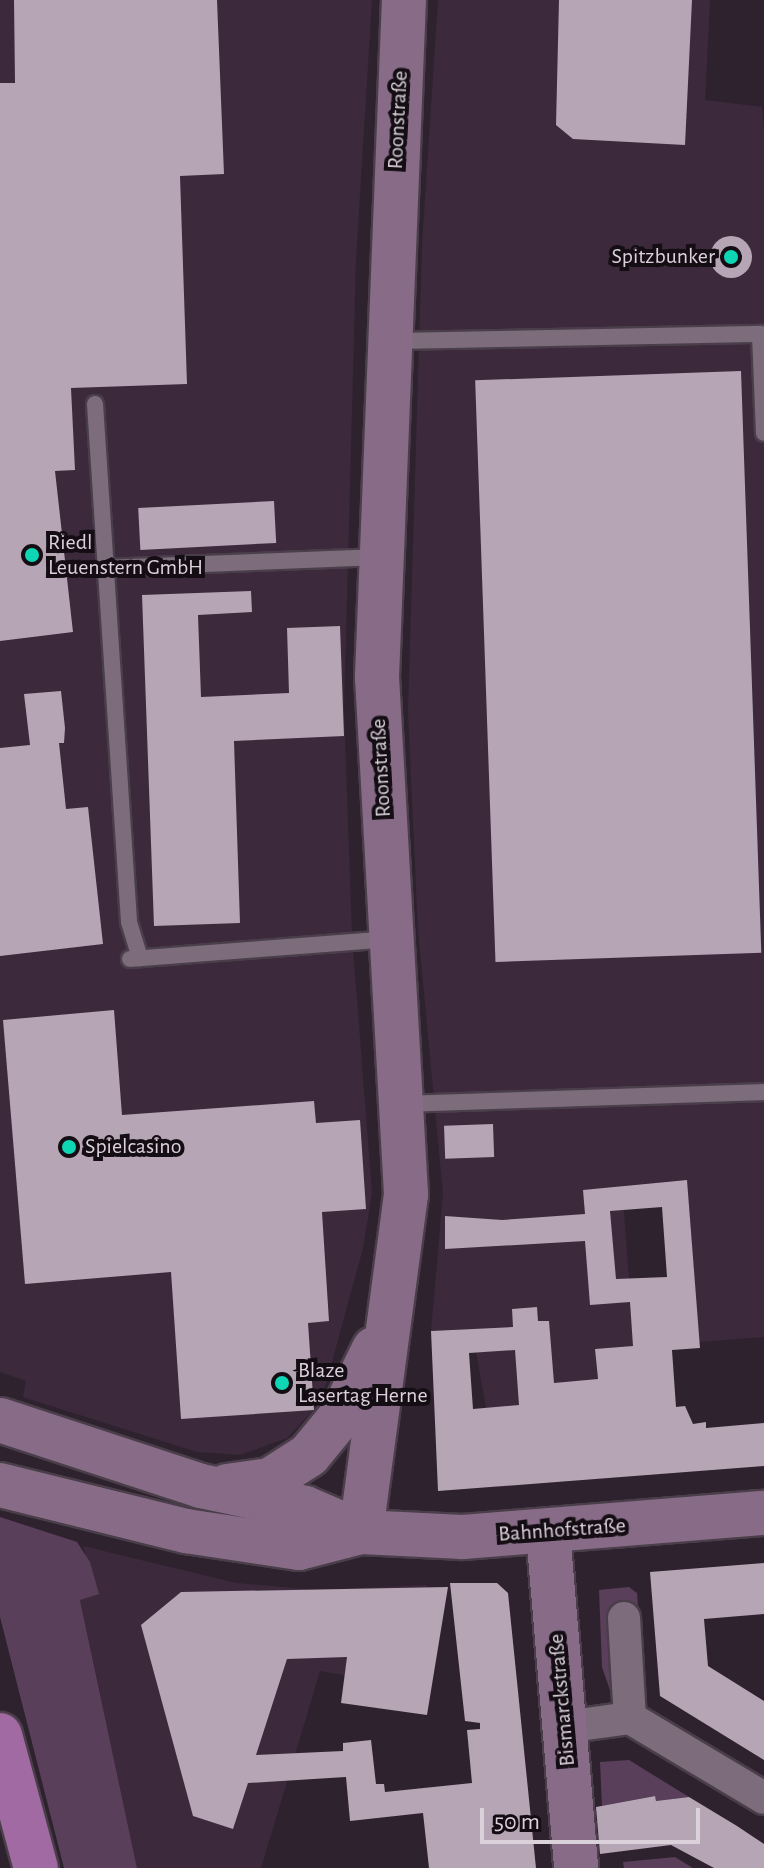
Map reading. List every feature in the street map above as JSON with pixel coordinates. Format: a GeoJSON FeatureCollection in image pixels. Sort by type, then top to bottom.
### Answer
{"type":"FeatureCollection","features":[{"type":"Feature","properties":{"kind":"highway"},"geometry":{"type":"LineString","coordinates":[[0,1735],[36,1868]]}},
{"type":"Feature","properties":{"kind":"street","name":"Roonstraße"},"geometry":{"type":"LineString","coordinates":[[361,1532],[392,1322],[406,1194],[379,756],[378,557],[404,0]]}},
{"type":"Feature","properties":{"kind":"street"},"geometry":{"type":"LineString","coordinates":[[201,1486],[270,1480],[309,1455],[341,1416],[392,1322]]}},
{"type":"Feature","properties":{"kind":"street","name":"Bahnhofstraße"},"geometry":{"type":"LineString","coordinates":[[0,1420],[201,1486],[305,1508],[361,1532]]}},
{"type":"Feature","properties":{"kind":"street"},"geometry":{"type":"LineString","coordinates":[[98,1508],[103,1487],[128,1462]]}},
{"type":"Feature","properties":{"kind":"street","name":"Bahnhofstraße"},"geometry":{"type":"LineString","coordinates":[[0,1485],[186,1531],[299,1548],[361,1532],[463,1537],[764,1513]]}},
{"type":"Feature","properties":{"kind":"street","name":"Bismarckstraße"},"geometry":{"type":"LineString","coordinates":[[548,1532],[576,1868]]}},
{"type":"Feature","properties":{"kind":"street"},"geometry":{"type":"LineString","coordinates":[[624,1618],[630,1718]]}},
{"type":"Feature","properties":{"kind":"street"},"geometry":{"type":"LineString","coordinates":[[565,1727],[630,1718],[764,1798]]}},
{"type":"Feature","properties":{"kind":"lane"},"geometry":{"type":"LineString","coordinates":[[388,341],[760,334],[764,433]]}},
{"type":"Feature","properties":{"kind":"lane"},"geometry":{"type":"LineString","coordinates":[[95,404],[129,922],[135,958],[391,939]]}},
{"type":"Feature","properties":{"kind":"lane"},"geometry":{"type":"LineString","coordinates":[[106,568],[378,557]]}},
{"type":"Feature","properties":{"kind":"lane"},"geometry":{"type":"LineString","coordinates":[[401,1105],[764,1092]]}},
{"type":"Feature","properties":{"kind":"shaded area"},"geometry":{"type":"Polygon","coordinates":[[[0,0],[372,0],[356,258],[344,711],[352,936],[372,1193],[363,1248],[321,1402],[287,1438],[240,1455],[197,1452],[23,1397],[26,1381],[0,1372],[0,0]]]}},
{"type":"Feature","properties":{"kind":"shaded area"},"geometry":{"type":"Polygon","coordinates":[[[438,0],[710,0],[705,100],[762,107],[764,128],[764,1337],[699,1342],[687,1180],[622,1186],[634,1346],[595,1349],[598,1384],[564,1382],[554,1404],[560,1482],[500,1487],[472,1329],[431,1331],[443,1194],[418,930],[408,712],[422,245],[438,0]]]}},
{"type":"Feature","properties":{"kind":"shaded area"},"geometry":{"type":"Polygon","coordinates":[[[0,1517],[77,1542],[90,1562],[99,1594],[80,1600],[137,1868],[64,1868],[0,1617],[0,1517]]]}},
{"type":"Feature","properties":{"kind":"shaded area"},"geometry":{"type":"Polygon","coordinates":[[[83,1546],[236,1583],[315,1590],[427,1585],[425,1642],[344,1675],[320,1671],[261,1868],[137,1868],[80,1599],[98,1594],[83,1546]]]}},
{"type":"Feature","properties":{"kind":"shaded area"},"geometry":{"type":"Polygon","coordinates":[[[629,1587],[637,1593],[638,1607],[616,1607],[613,1699],[602,1667],[599,1590],[629,1587]]]}},
{"type":"Feature","properties":{"kind":"shaded area"},"geometry":{"type":"Polygon","coordinates":[[[629,1760],[689,1797],[656,1801],[654,1796],[602,1806],[600,1762],[629,1760]]]}},
{"type":"Feature","properties":{"kind":"shaded area"},"geometry":{"type":"Polygon","coordinates":[[[675,1857],[693,1868],[624,1868],[623,1862],[675,1857]]]}},
{"type":"Feature","properties":{"kind":"building"},"geometry":{"type":"Polygon","coordinates":[[[14,0],[217,0],[224,174],[180,176],[187,384],[71,388],[75,470],[55,471],[73,632],[0,641],[0,83],[15,83],[14,0]]]}},
{"type":"Feature","properties":{"kind":"building"},"geometry":{"type":"Polygon","coordinates":[[[559,0],[692,0],[685,145],[573,139],[556,125],[559,0]]]}},
{"type":"Feature","properties":{"kind":"building","name":"Spitzbunker"},"geometry":{"type":"Polygon","coordinates":[[[731,236],[746,242],[752,257],[746,272],[731,278],[716,272],[710,257],[716,242],[731,236]]]}},
{"type":"Feature","properties":{"kind":"building"},"geometry":{"type":"Polygon","coordinates":[[[741,371],[761,953],[495,962],[475,380],[741,371]]]}},
{"type":"Feature","properties":{"kind":"building"},"geometry":{"type":"Polygon","coordinates":[[[274,501],[276,543],[140,550],[138,508],[274,501]]]}},
{"type":"Feature","properties":{"kind":"building"},"geometry":{"type":"Polygon","coordinates":[[[251,591],[252,612],[198,615],[201,697],[289,693],[287,628],[340,626],[344,736],[234,741],[240,923],[154,926],[142,595],[251,591]]]}},
{"type":"Feature","properties":{"kind":"building"},"geometry":{"type":"Polygon","coordinates":[[[61,691],[65,728],[64,743],[59,743],[66,809],[88,807],[103,944],[0,956],[0,748],[30,745],[24,694],[61,691]]]}},
{"type":"Feature","properties":{"kind":"building"},"geometry":{"type":"Polygon","coordinates":[[[114,1010],[122,1115],[314,1101],[316,1123],[360,1120],[366,1209],[322,1212],[329,1321],[308,1323],[314,1410],[181,1419],[171,1272],[25,1284],[3,1020],[114,1010]]]}},
{"type":"Feature","properties":{"kind":"building"},"geometry":{"type":"Polygon","coordinates":[[[493,1124],[494,1157],[445,1159],[444,1126],[493,1124]]]}},
{"type":"Feature","properties":{"kind":"building"},"geometry":{"type":"Polygon","coordinates":[[[687,1180],[700,1348],[672,1350],[676,1407],[685,1406],[693,1424],[706,1422],[706,1428],[764,1423],[764,1466],[438,1491],[431,1331],[513,1327],[512,1309],[537,1307],[538,1321],[549,1321],[554,1383],[598,1379],[595,1349],[633,1346],[630,1302],[590,1305],[585,1241],[445,1249],[445,1216],[502,1220],[585,1214],[583,1190],[687,1180]],[[662,1207],[610,1211],[616,1279],[667,1277],[662,1207]],[[515,1350],[469,1353],[473,1409],[519,1405],[515,1350]]]}},
{"type":"Feature","properties":{"kind":"building"},"geometry":{"type":"Polygon","coordinates":[[[764,1563],[764,1614],[704,1619],[708,1666],[764,1701],[764,1760],[660,1696],[650,1572],[764,1563]]]}},
{"type":"Feature","properties":{"kind":"building"},"geometry":{"type":"Polygon","coordinates":[[[450,1583],[497,1583],[508,1593],[536,1868],[429,1868],[423,1813],[350,1821],[346,1777],[248,1783],[233,1829],[193,1816],[141,1625],[181,1592],[448,1587],[427,1715],[341,1703],[347,1657],[287,1659],[256,1755],[343,1751],[343,1743],[371,1740],[376,1784],[384,1784],[385,1792],[472,1783],[467,1730],[480,1729],[480,1723],[465,1721],[450,1583]]]}},
{"type":"Feature","properties":{"kind":"building"},"geometry":{"type":"Polygon","coordinates":[[[655,1796],[656,1801],[689,1797],[737,1826],[764,1844],[764,1868],[714,1868],[671,1845],[600,1854],[596,1807],[655,1796]]]}},
{"type":"Feature","properties":{"kind":"place","name":"Spitzbunker"},"geometry":{"type":"Point","coordinates":[731,257]}},
{"type":"Feature","properties":{"kind":"place","name":"Riedl Leuenstern GmbH"},"geometry":{"type":"Point","coordinates":[32,555]}},
{"type":"Feature","properties":{"kind":"place","name":"Spielcasino"},"geometry":{"type":"Point","coordinates":[69,1147]}},
{"type":"Feature","properties":{"kind":"place","name":"Blaze Lasertag Herne"},"geometry":{"type":"Point","coordinates":[282,1383]}}]}
